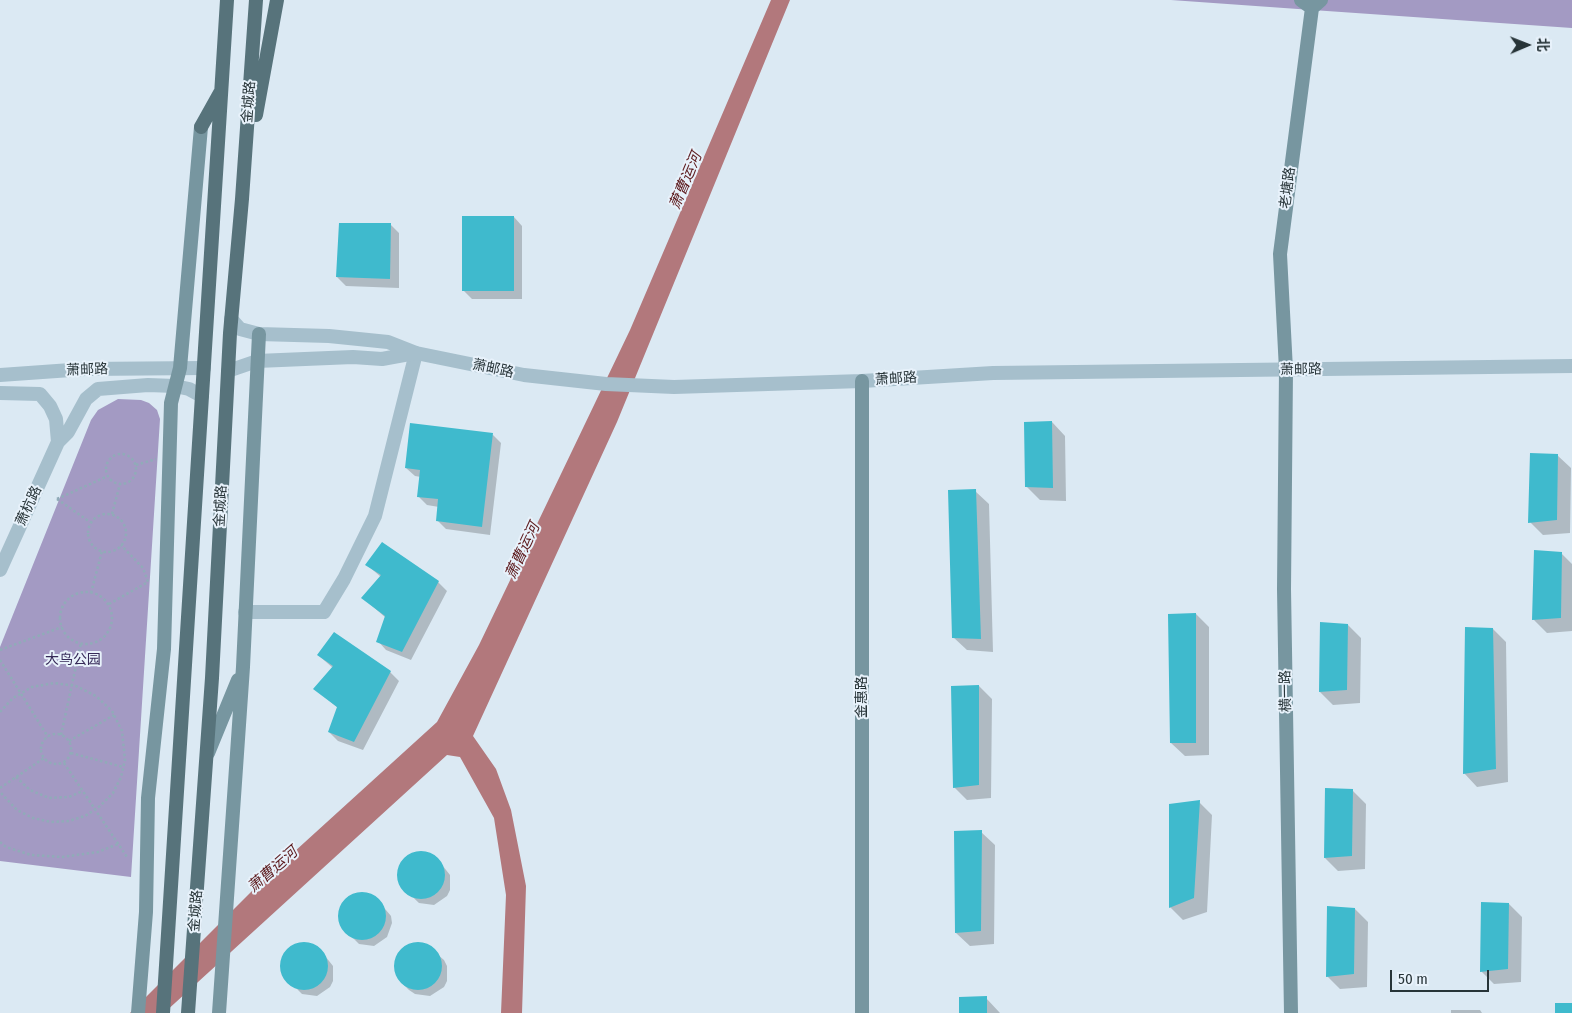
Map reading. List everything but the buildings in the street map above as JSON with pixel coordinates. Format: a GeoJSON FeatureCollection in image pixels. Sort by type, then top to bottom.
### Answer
{"type":"FeatureCollection","features":[{"type":"Feature","properties":{"kind":"main road","name":"金城路"},"geometry":{"type":"LineString","coordinates":[[163,1013],[227,0]]}},
{"type":"Feature","properties":{"kind":"main road","name":"金城路"},"geometry":{"type":"LineString","coordinates":[[188,1010],[207,756],[231,319],[242,199],[256,0]]}},
{"type":"Feature","properties":{"kind":"main road"},"geometry":{"type":"LineString","coordinates":[[242,199],[276,0]]}},
{"type":"Feature","properties":{"kind":"main road","name":"老塘路"},"geometry":{"type":"LineString","coordinates":[[1286,370],[1280,254],[1311,3]]}},
{"type":"Feature","properties":{"kind":"main road"},"geometry":{"type":"LineString","coordinates":[[138,1013],[146,912],[148,798],[164,648],[171,403],[180,368],[200,127],[221,90]]}},
{"type":"Feature","properties":{"kind":"main road"},"geometry":{"type":"LineString","coordinates":[[219,1013],[243,668],[259,334]]}},
{"type":"Feature","properties":{"kind":"main road","name":"横一路"},"geometry":{"type":"LineString","coordinates":[[1286,370],[1284,589],[1291,1013]]}},
{"type":"Feature","properties":{"kind":"main road","name":"金惠路"},"geometry":{"type":"LineString","coordinates":[[862,381],[862,1013]]}},
{"type":"Feature","properties":{"kind":"main road"},"geometry":{"type":"LineString","coordinates":[[207,756],[243,668]]}},
{"type":"Feature","properties":{"kind":"street","name":"萧邮路"},"geometry":{"type":"LineString","coordinates":[[231,319],[240,329],[259,334],[329,336],[388,342],[416,353],[524,376],[606,384],[657,386],[862,381],[994,373],[1572,366]]}},
{"type":"Feature","properties":{"kind":"street"},"geometry":{"type":"LineString","coordinates":[[228,370],[258,361],[353,357],[382,359],[416,353],[374,516],[344,579],[324,612],[245,612]]}},
{"type":"Feature","properties":{"kind":"street","name":"萧邮路"},"geometry":{"type":"LineString","coordinates":[[0,375],[85,369],[204,368]]}},
{"type":"Feature","properties":{"kind":"street","name":"萧杭路"},"geometry":{"type":"LineString","coordinates":[[0,570],[58,442],[68,432],[86,399],[98,389],[148,385],[175,386]]}},
{"type":"Feature","properties":{"kind":"street"},"geometry":{"type":"LineString","coordinates":[[175,386],[189,389],[202,396]]}},
{"type":"Feature","properties":{"kind":"street"},"geometry":{"type":"LineString","coordinates":[[0,393],[40,394],[50,406],[56,420],[58,442]]}},
{"type":"Feature","properties":{"kind":"path"},"geometry":{"type":"LineString","coordinates":[[136,465],[170,452]]}},
{"type":"Feature","properties":{"kind":"path"},"geometry":{"type":"LineString","coordinates":[[108,476],[108,461],[116,455],[126,454],[134,460],[136,465],[133,479],[120,484]]}},
{"type":"Feature","properties":{"kind":"path"},"geometry":{"type":"LineString","coordinates":[[108,476],[120,484]]}},
{"type":"Feature","properties":{"kind":"path"},"geometry":{"type":"LineString","coordinates":[[90,522],[57,499],[108,476]]}},
{"type":"Feature","properties":{"kind":"path"},"geometry":{"type":"LineString","coordinates":[[112,514],[120,484]]}},
{"type":"Feature","properties":{"kind":"path"},"geometry":{"type":"LineString","coordinates":[[100,514],[112,514],[122,521],[125,526],[125,538],[121,545],[112,552],[102,552],[89,542],[88,528],[90,522],[100,514]]}},
{"type":"Feature","properties":{"kind":"path"},"geometry":{"type":"LineString","coordinates":[[108,604],[148,582],[143,568],[121,545]]}},
{"type":"Feature","properties":{"kind":"path"},"geometry":{"type":"LineString","coordinates":[[91,593],[102,552]]}},
{"type":"Feature","properties":{"kind":"path"},"geometry":{"type":"LineString","coordinates":[[80,593],[91,593],[103,598],[108,604],[112,620],[105,636],[98,641],[81,644],[66,634],[62,627],[61,618],[66,602],[80,593]]}},
{"type":"Feature","properties":{"kind":"path"},"geometry":{"type":"LineString","coordinates":[[0,650],[62,627]]}},
{"type":"Feature","properties":{"kind":"path"},"geometry":{"type":"LineString","coordinates":[[61,735],[81,644]]}},
{"type":"Feature","properties":{"kind":"path"},"geometry":{"type":"LineString","coordinates":[[0,660],[48,737]]}},
{"type":"Feature","properties":{"kind":"path"},"geometry":{"type":"LineString","coordinates":[[0,712],[21,693],[43,684],[72,685],[96,696],[114,715],[125,742],[123,767],[113,793],[86,816],[69,821],[51,822],[33,818],[17,810],[0,792]]}},
{"type":"Feature","properties":{"kind":"path"},"geometry":{"type":"LineString","coordinates":[[69,741],[114,715]]}},
{"type":"Feature","properties":{"kind":"path"},"geometry":{"type":"LineString","coordinates":[[61,735],[69,741],[71,753],[64,763],[54,764],[44,758],[41,746],[48,737],[61,735]]}},
{"type":"Feature","properties":{"kind":"path"},"geometry":{"type":"LineString","coordinates":[[71,753],[123,767]]}},
{"type":"Feature","properties":{"kind":"path"},"geometry":{"type":"LineString","coordinates":[[0,788],[44,758]]}},
{"type":"Feature","properties":{"kind":"path"},"geometry":{"type":"LineString","coordinates":[[64,763],[127,857]]}},
{"type":"Feature","properties":{"kind":"path"},"geometry":{"type":"LineString","coordinates":[[16,777],[30,790],[49,798],[69,797],[83,791]]}},
{"type":"Feature","properties":{"kind":"path"},"geometry":{"type":"LineString","coordinates":[[0,842],[6,847],[31,855],[62,857],[98,852],[118,844]]}},
{"type":"Feature","properties":{"kind":"green space"},"geometry":{"type":"Polygon","coordinates":[[[1171,0],[1572,0],[1572,28],[1298,9],[1171,0]]]}},
{"type":"Feature","properties":{"kind":"green space","name":"大鸟公园"},"geometry":{"type":"Polygon","coordinates":[[[118,399],[141,400],[149,403],[157,410],[160,419],[131,877],[0,861],[0,647],[91,420],[98,410],[118,399]]]}},
{"type":"Feature","properties":{"kind":"shaded area"},"geometry":{"type":"Polygon","coordinates":[[[771,0],[790,0],[617,422],[473,736],[496,769],[511,810],[526,886],[522,1013],[501,1013],[506,895],[494,818],[460,757],[447,755],[164,1013],[130,1013],[261,882],[437,722],[479,645],[630,330],[771,0]]]}},
{"type":"Feature","properties":{"kind":"water label","name":"萧曹运河"},"geometry":{"type":"Point","coordinates":[686,181]}},
{"type":"Feature","properties":{"kind":"water label","name":"萧曹运河"},"geometry":{"type":"Point","coordinates":[523,551]}},
{"type":"Feature","properties":{"kind":"water label","name":"萧曹运河"},"geometry":{"type":"Point","coordinates":[273,870]}}]}
